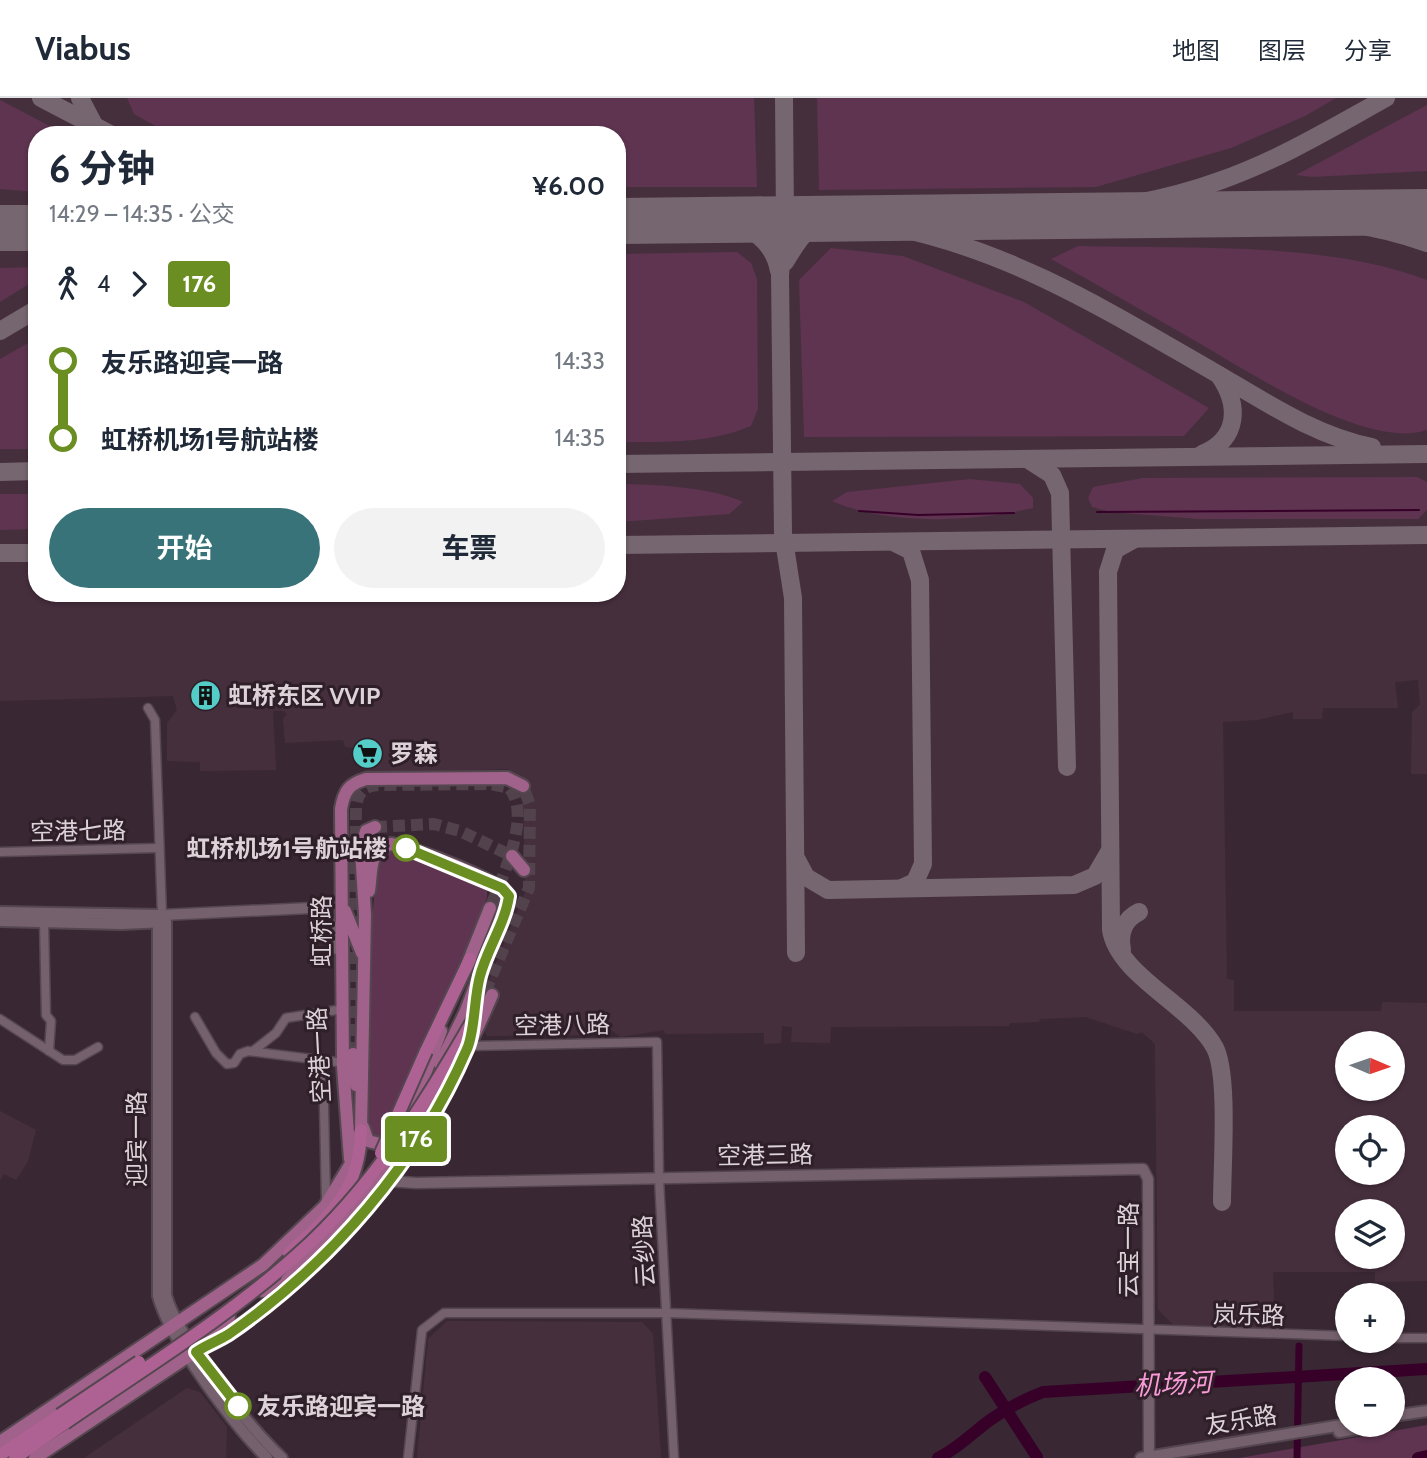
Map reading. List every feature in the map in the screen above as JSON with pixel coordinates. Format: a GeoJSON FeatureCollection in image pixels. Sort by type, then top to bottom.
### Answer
{"type":"FeatureCollection","features":[{"type":"Feature","properties":{"kind":"highway"},"geometry":{"type":"LineString","coordinates":[[339,1213],[389,1139],[426,1051],[470,959]]}},
{"type":"Feature","properties":{"kind":"highway"},"geometry":{"type":"LineString","coordinates":[[0,1455],[62,1419],[245,1298],[299,1254],[339,1213],[399,1140],[473,1020]]}},
{"type":"Feature","properties":{"kind":"highway"},"geometry":{"type":"LineString","coordinates":[[15,1458],[62,1419],[239,1294],[316,1228],[337,1206],[355,1176],[355,1130]]}},
{"type":"Feature","properties":{"kind":"highway"},"geometry":{"type":"LineString","coordinates":[[316,1228],[338,1195],[346,1174]]}},
{"type":"Feature","properties":{"kind":"main road","name":"虹桥路"},"geometry":{"type":"LineString","coordinates":[[0,1442],[174,1328],[263,1265],[325,1206],[346,1174],[357,1149],[343,1066],[341,809],[346,790],[351,784],[366,779],[507,778],[523,786]]}},
{"type":"Feature","properties":{"kind":"main road","name":"虹桥路"},"geometry":{"type":"LineString","coordinates":[[355,1130],[361,1113],[365,915],[362,838],[366,831],[375,827]]}},
{"type":"Feature","properties":{"kind":"main road"},"geometry":{"type":"LineString","coordinates":[[197,1348],[311,1250],[370,1184],[453,1041],[508,901],[507,892],[399,845],[386,845],[373,855],[365,915]]}},
{"type":"Feature","properties":{"kind":"main road"},"geometry":{"type":"LineString","coordinates":[[512,856],[524,870]]}},
{"type":"Feature","properties":{"kind":"main road"},"geometry":{"type":"LineString","coordinates":[[343,904],[364,958]]}},
{"type":"Feature","properties":{"kind":"main road"},"geometry":{"type":"LineString","coordinates":[[361,1113],[368,1141],[384,1145],[402,1133],[490,908]]}},
{"type":"Feature","properties":{"kind":"main road","name":"空港一路"},"geometry":{"type":"LineString","coordinates":[[0,912],[162,919]]}},
{"type":"Feature","properties":{"kind":"main road","name":"空港一路"},"geometry":{"type":"LineString","coordinates":[[0,921],[162,919]]}},
{"type":"Feature","properties":{"kind":"main road","name":"迎宾一路"},"geometry":{"type":"LineString","coordinates":[[162,919],[157,1275],[161,1306],[174,1328],[197,1348]]}},
{"type":"Feature","properties":{"kind":"main road"},"geometry":{"type":"LineString","coordinates":[[469,1046],[472,1008],[480,974]]}},
{"type":"Feature","properties":{"kind":"main road"},"geometry":{"type":"LineString","coordinates":[[35,1458],[197,1348],[287,1280],[334,1234],[386,1176],[426,1112],[489,994],[469,1046],[431,1116],[388,1181],[340,1239],[275,1299],[226,1336],[197,1348]]}},
{"type":"Feature","properties":{"kind":"main road"},"geometry":{"type":"LineString","coordinates":[[353,1055],[355,1130]]}},
{"type":"Feature","properties":{"kind":"main road"},"geometry":{"type":"LineString","coordinates":[[197,1348],[268,1458]]}},
{"type":"Feature","properties":{"kind":"main road"},"geometry":{"type":"LineString","coordinates":[[197,1348],[251,1424],[282,1458]]}},
{"type":"Feature","properties":{"kind":"main road"},"geometry":{"type":"LineString","coordinates":[[1405,1414],[1427,1411]]}},
{"type":"Feature","properties":{"kind":"main road"},"geometry":{"type":"LineString","coordinates":[[1405,1421],[1427,1418]]}},
{"type":"Feature","properties":{"kind":"main road","name":"友乐路"},"geometry":{"type":"LineString","coordinates":[[1308,1434],[1335,1427]]}},
{"type":"Feature","properties":{"kind":"main road","name":"友乐路"},"geometry":{"type":"LineString","coordinates":[[1146,1457],[1335,1430]]}},
{"type":"Feature","properties":{"kind":"main road","name":"友乐路"},"geometry":{"type":"LineString","coordinates":[[1181,1458],[1277,1439]]}},
{"type":"Feature","properties":{"kind":"street","name":"迎宾一路"},"geometry":{"type":"LineString","coordinates":[[148,708],[155,720],[162,919]]}},
{"type":"Feature","properties":{"kind":"street","name":"空港七路"},"geometry":{"type":"LineString","coordinates":[[0,852],[158,848]]}},
{"type":"Feature","properties":{"kind":"street","name":"空港一路"},"geometry":{"type":"LineString","coordinates":[[162,919],[311,908],[324,914],[335,928],[337,1062],[342,1106],[355,1130]]}},
{"type":"Feature","properties":{"kind":"street"},"geometry":{"type":"LineString","coordinates":[[44,922],[46,1015],[51,1021],[49,1051]]}},
{"type":"Feature","properties":{"kind":"street"},"geometry":{"type":"LineString","coordinates":[[253,1051],[276,1033],[286,1018],[337,1010]]}},
{"type":"Feature","properties":{"kind":"street"},"geometry":{"type":"LineString","coordinates":[[195,1017],[216,1053],[227,1064],[234,1063],[240,1054],[253,1051],[337,1062]]}},
{"type":"Feature","properties":{"kind":"street"},"geometry":{"type":"LineString","coordinates":[[0,1019],[63,1060],[75,1060],[97,1047]]}},
{"type":"Feature","properties":{"kind":"street","name":"空港八路"},"geometry":{"type":"LineString","coordinates":[[469,1046],[657,1042]]}},
{"type":"Feature","properties":{"kind":"street","name":"云纱路"},"geometry":{"type":"LineString","coordinates":[[657,1042],[659,1179],[674,1458]]}},
{"type":"Feature","properties":{"kind":"street"},"geometry":{"type":"LineString","coordinates":[[323,1060],[325,1206]]}},
{"type":"Feature","properties":{"kind":"street","name":"空港三路"},"geometry":{"type":"LineString","coordinates":[[388,1181],[416,1183],[1143,1170]]}},
{"type":"Feature","properties":{"kind":"street","name":"云宝一路"},"geometry":{"type":"LineString","coordinates":[[1143,1170],[1148,1179],[1146,1457]]}},
{"type":"Feature","properties":{"kind":"street","name":"岚乐路"},"geometry":{"type":"LineString","coordinates":[[408,1458],[422,1330],[444,1313],[666,1313],[1335,1336]]}},
{"type":"Feature","properties":{"kind":"street"},"geometry":{"type":"LineString","coordinates":[[1405,1338],[1427,1338]]}},
{"type":"Feature","properties":{"kind":"street"},"geometry":{"type":"LineString","coordinates":[[1146,1457],[1148,1441]]}},
{"type":"Feature","properties":{"kind":"shaded area"},"geometry":{"type":"Polygon","coordinates":[[[0,98],[1427,98],[1427,774],[1411,774],[1412,712],[1420,705],[1418,680],[1395,682],[1398,708],[1323,708],[1322,719],[1293,719],[1293,712],[1257,720],[1223,722],[1227,979],[1234,980],[1234,1011],[1381,1011],[1382,1002],[1427,1003],[1427,1281],[1375,1282],[1375,1272],[1273,1272],[1275,1328],[1174,1326],[1158,1309],[1155,1044],[1142,1032],[1137,1034],[1086,1017],[1040,1019],[1039,1022],[1010,1023],[1009,1026],[831,1027],[830,1043],[791,1042],[792,1027],[782,1026],[781,1043],[764,1044],[764,1033],[665,1034],[664,1030],[621,1037],[611,1030],[597,1035],[487,1036],[483,1028],[493,996],[484,992],[525,892],[523,786],[508,769],[366,773],[363,764],[357,764],[356,748],[345,747],[343,740],[285,743],[283,719],[287,714],[284,711],[273,711],[276,770],[200,771],[200,762],[167,761],[167,723],[177,710],[173,696],[0,701],[0,98]]]}},
{"type":"Feature","properties":{"kind":"shaded area"},"geometry":{"type":"Polygon","coordinates":[[[127,98],[754,98],[757,187],[626,187],[626,126],[156,126],[134,114],[127,98]]]}},
{"type":"Feature","properties":{"kind":"shaded area"},"geometry":{"type":"Polygon","coordinates":[[[817,98],[1336,98],[1305,116],[1231,148],[1096,187],[819,190],[817,98]]]}},
{"type":"Feature","properties":{"kind":"shaded area"},"geometry":{"type":"Polygon","coordinates":[[[0,100],[50,126],[28,126],[28,191],[0,189],[0,100]]]}},
{"type":"Feature","properties":{"kind":"shaded area"},"geometry":{"type":"Polygon","coordinates":[[[1427,105],[1427,171],[1312,177],[1296,175],[1427,105]]]}},
{"type":"Feature","properties":{"kind":"shaded area"},"geometry":{"type":"Polygon","coordinates":[[[1078,246],[1209,248],[1300,253],[1387,267],[1427,280],[1427,430],[1402,433],[1372,429],[1306,404],[1051,259],[1078,246]]]}},
{"type":"Feature","properties":{"kind":"shaded area"},"geometry":{"type":"Polygon","coordinates":[[[831,248],[903,256],[1024,302],[1209,408],[1184,436],[804,437],[799,280],[831,248]]]}},
{"type":"Feature","properties":{"kind":"shaded area"},"geometry":{"type":"Polygon","coordinates":[[[737,252],[751,263],[757,279],[758,409],[751,426],[702,439],[626,442],[626,254],[737,252]]]}},
{"type":"Feature","properties":{"kind":"shaded area"},"geometry":{"type":"Polygon","coordinates":[[[28,267],[28,285],[0,302],[0,268],[28,267]]]}},
{"type":"Feature","properties":{"kind":"shaded area"},"geometry":{"type":"Polygon","coordinates":[[[28,343],[28,449],[0,449],[0,359],[28,343]]]}},
{"type":"Feature","properties":{"kind":"shaded area"},"geometry":{"type":"Polygon","coordinates":[[[1417,477],[1427,482],[1427,510],[1418,519],[1198,519],[1111,512],[1092,507],[1088,498],[1093,487],[1143,478],[1417,477]]]}},
{"type":"Feature","properties":{"kind":"shaded area"},"geometry":{"type":"Polygon","coordinates":[[[970,479],[1020,484],[1033,498],[1033,508],[958,519],[931,519],[879,515],[832,501],[847,492],[970,479]]]}},
{"type":"Feature","properties":{"kind":"shaded area"},"geometry":{"type":"Polygon","coordinates":[[[626,484],[699,490],[743,502],[729,514],[626,521],[626,484]]]}},
{"type":"Feature","properties":{"kind":"shaded area"},"geometry":{"type":"Polygon","coordinates":[[[0,494],[28,494],[28,529],[0,530],[0,494]]]}},
{"type":"Feature","properties":{"kind":"shaded area"},"geometry":{"type":"Polygon","coordinates":[[[401,849],[483,884],[487,890],[487,898],[386,1140],[369,1140],[369,988],[374,902],[379,870],[386,851],[401,849]]]}},
{"type":"Feature","properties":{"kind":"shaded area"},"geometry":{"type":"Polygon","coordinates":[[[0,1111],[36,1130],[28,1161],[16,1180],[4,1174],[0,1181],[0,1111]]]}},
{"type":"Feature","properties":{"kind":"shaded area"},"geometry":{"type":"Polygon","coordinates":[[[447,1321],[642,1322],[653,1334],[661,1458],[417,1458],[428,1339],[447,1321]]]}},
{"type":"Feature","properties":{"kind":"shaded area"},"geometry":{"type":"Polygon","coordinates":[[[187,1388],[200,1392],[227,1427],[226,1458],[84,1458],[187,1388]]]}},
{"type":"Feature","properties":{"kind":"shaded area"},"geometry":{"type":"Polygon","coordinates":[[[1427,1425],[1427,1458],[1239,1458],[1359,1437],[1405,1437],[1405,1429],[1427,1425]]]}},
{"type":"Feature","properties":{"kind":"waterway"},"geometry":{"type":"LineString","coordinates":[[1097,512],[1419,510]]}},
{"type":"Feature","properties":{"kind":"waterway"},"geometry":{"type":"LineString","coordinates":[[859,511],[918,515],[1014,513]]}},
{"type":"Feature","properties":{"kind":"waterway"},"geometry":{"type":"LineString","coordinates":[[1297,1458],[1299,1346]]}},
{"type":"Feature","properties":{"kind":"waterway","name":"机场河"},"geometry":{"type":"LineString","coordinates":[[938,1458],[999,1414],[1043,1392],[1427,1369]]}},
{"type":"Feature","properties":{"kind":"waterway"},"geometry":{"type":"LineString","coordinates":[[985,1377],[1037,1457]]}},
{"type":"Feature","properties":{"kind":"waterway"},"geometry":{"type":"LineString","coordinates":[[1418,1458],[1427,1456]]}},
{"type":"Feature","properties":{"kind":"taxiway"},"geometry":{"type":"LineString","coordinates":[[41,98],[95,126]]}},
{"type":"Feature","properties":{"kind":"taxiway"},"geometry":{"type":"LineString","coordinates":[[80,98],[93,123]]}},
{"type":"Feature","properties":{"kind":"taxiway"},"geometry":{"type":"LineString","coordinates":[[784,98],[785,219],[780,275],[783,534],[793,598],[796,953]]}},
{"type":"Feature","properties":{"kind":"taxiway"},"geometry":{"type":"LineString","coordinates":[[1051,216],[1157,199],[1219,181],[1283,154],[1386,98]]}},
{"type":"Feature","properties":{"kind":"taxiway"},"geometry":{"type":"LineString","coordinates":[[1393,212],[1427,208]]}},
{"type":"Feature","properties":{"kind":"taxiway"},"geometry":{"type":"LineString","coordinates":[[1257,214],[1365,226],[1427,243]]}},
{"type":"Feature","properties":{"kind":"taxiway"},"geometry":{"type":"LineString","coordinates":[[785,262],[806,232],[831,219],[867,221],[936,237],[1019,267],[1059,286],[1290,416],[1330,435],[1372,447]]}},
{"type":"Feature","properties":{"kind":"taxiway"},"geometry":{"type":"LineString","coordinates":[[725,220],[760,237],[772,252],[779,271]]}},
{"type":"Feature","properties":{"kind":"taxiway"},"geometry":{"type":"LineString","coordinates":[[0,224],[28,227]]}},
{"type":"Feature","properties":{"kind":"taxiway"},"geometry":{"type":"LineString","coordinates":[[0,331],[28,314]]}},
{"type":"Feature","properties":{"kind":"taxiway"},"geometry":{"type":"LineString","coordinates":[[1202,454],[1223,440],[1232,420],[1230,398],[1219,375]]}},
{"type":"Feature","properties":{"kind":"taxiway"},"geometry":{"type":"LineString","coordinates":[[626,464],[1427,454]]}},
{"type":"Feature","properties":{"kind":"taxiway"},"geometry":{"type":"LineString","coordinates":[[1027,459],[1052,475],[1060,493],[1067,767]]}},
{"type":"Feature","properties":{"kind":"taxiway"},"geometry":{"type":"LineString","coordinates":[[0,472],[28,471]]}},
{"type":"Feature","properties":{"kind":"taxiway"},"geometry":{"type":"LineString","coordinates":[[626,545],[1427,535]]}},
{"type":"Feature","properties":{"kind":"taxiway"},"geometry":{"type":"LineString","coordinates":[[1133,540],[1115,550],[1108,572],[1111,930],[1117,947],[1127,962],[1190,1018],[1215,1048],[1222,1079],[1223,1100],[1222,1202]]}},
{"type":"Feature","properties":{"kind":"taxiway"},"geometry":{"type":"LineString","coordinates":[[895,543],[911,551],[920,580],[923,864],[915,882],[902,888]]}},
{"type":"Feature","properties":{"kind":"taxiway"},"geometry":{"type":"LineString","coordinates":[[0,553],[28,553]]}},
{"type":"Feature","properties":{"kind":"taxiway"},"geometry":{"type":"LineString","coordinates":[[797,860],[806,877],[828,890],[1074,885],[1095,876],[1109,852]]}},
{"type":"Feature","properties":{"kind":"taxiway"},"geometry":{"type":"LineString","coordinates":[[1122,950],[1124,928],[1139,912]]}},
{"type":"Feature","properties":{"kind":"runway"},"geometry":{"type":"LineString","coordinates":[[626,221],[1427,212]]}},
{"type":"Feature","properties":{"kind":"runway"},"geometry":{"type":"LineString","coordinates":[[0,228],[28,228]]}},
{"type":"Feature","properties":{"kind":"tunnel"},"geometry":{"type":"LineString","coordinates":[[353,1054],[356,807],[363,790],[380,785],[491,784],[509,788],[516,799],[516,830],[513,847],[490,908]]}},
{"type":"Feature","properties":{"kind":"tunnel"},"geometry":{"type":"LineString","coordinates":[[485,992],[529,888],[530,805],[523,786]]}},
{"type":"Feature","properties":{"kind":"tunnel"},"geometry":{"type":"LineString","coordinates":[[375,827],[434,824],[460,831],[512,856]]}},
{"type":"Feature","properties":{"kind":"bus line","name":"176"},"geometry":{"type":"LineString","coordinates":[[238,1406],[196,1352],[226,1336],[275,1299],[340,1239],[401,1163],[431,1116],[469,1046],[472,1008],[480,974],[509,896],[502,888],[406,848]]}},
{"type":"Feature","properties":{"kind":"place","name":"虹桥东区 VVIP"},"geometry":{"type":"Point","coordinates":[205,695]}},
{"type":"Feature","properties":{"kind":"place","name":"罗森"},"geometry":{"type":"Point","coordinates":[367,753]}},
{"type":"Feature","properties":{"kind":"place","name":"虹桥机场1号航站楼"},"geometry":{"type":"Point","coordinates":[406,848]}},
{"type":"Feature","properties":{"kind":"place","name":"友乐路迎宾一路"},"geometry":{"type":"Point","coordinates":[238,1406]}}]}
